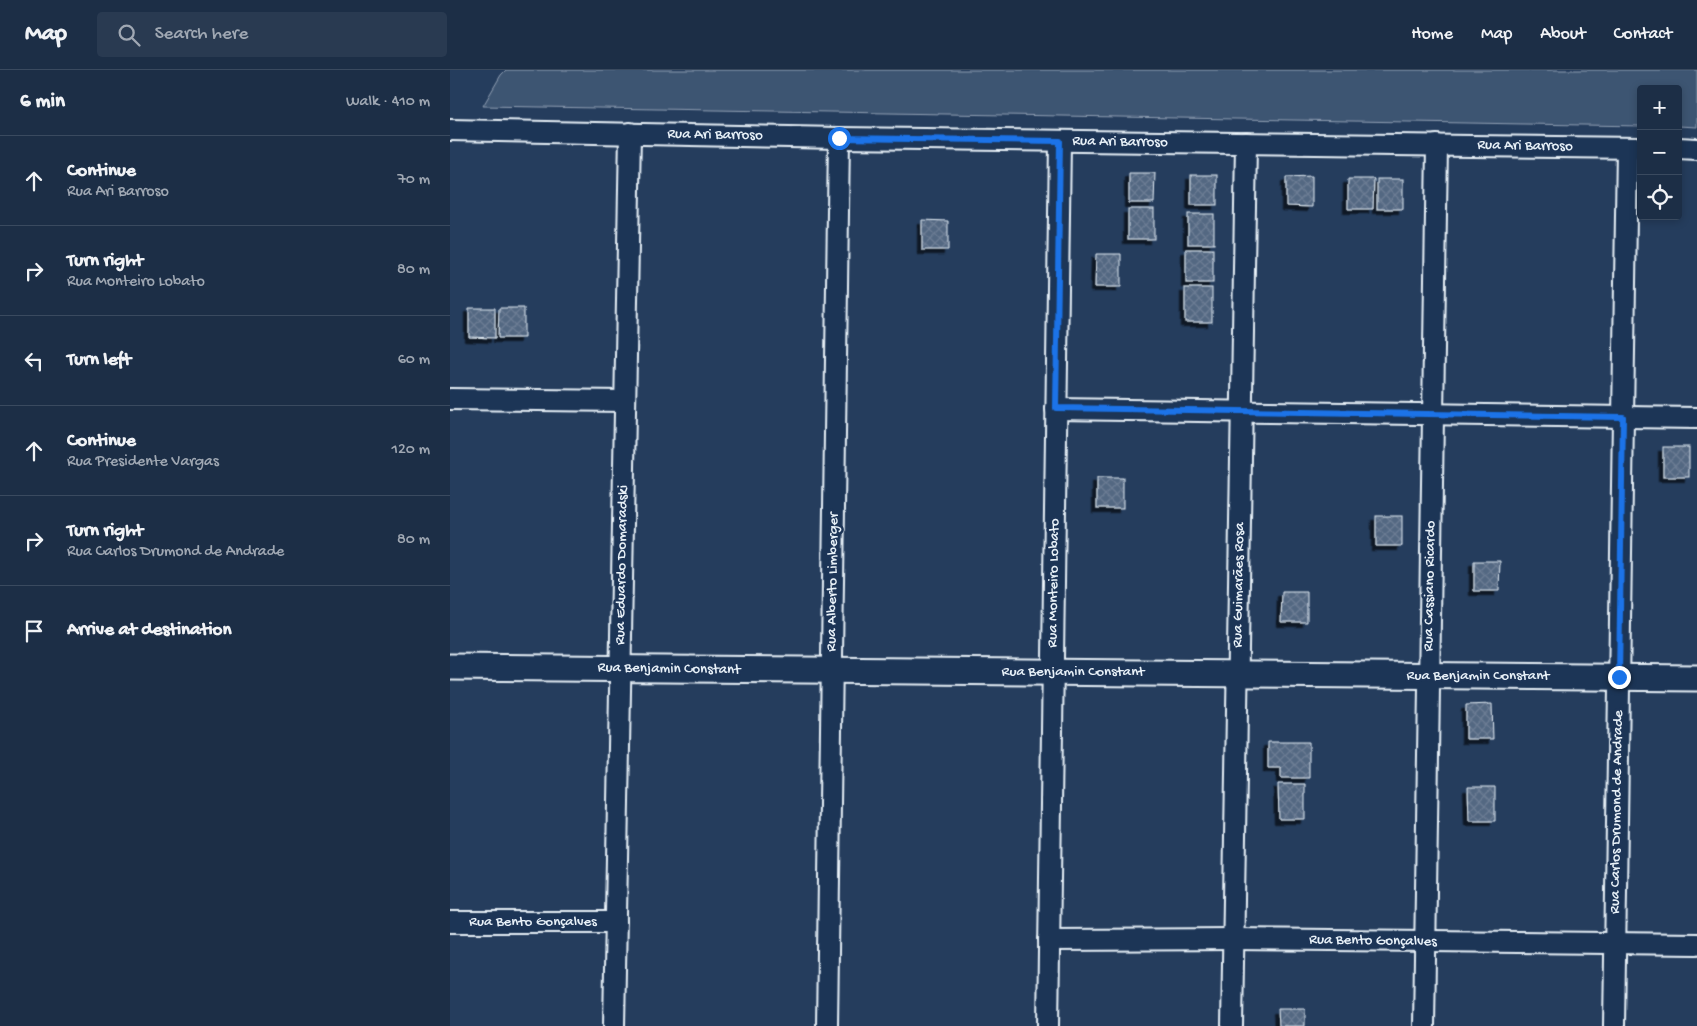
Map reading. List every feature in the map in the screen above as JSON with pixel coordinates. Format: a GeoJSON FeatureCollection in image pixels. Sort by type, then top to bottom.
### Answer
{"type":"FeatureCollection","features":[{"type":"Feature","properties":{"kind":"street","name":"Rua Ari Barroso"},"geometry":{"type":"LineString","coordinates":[[450,130],[839,138],[1634,148]]}},
{"type":"Feature","properties":{"kind":"street","name":"Rua Eduardo Domaradski"},"geometry":{"type":"LineString","coordinates":[[614,1026],[630,133]]}},
{"type":"Feature","properties":{"kind":"street","name":"Rua Alberto Limberger"},"geometry":{"type":"LineString","coordinates":[[827,1026],[839,138]]}},
{"type":"Feature","properties":{"kind":"street","name":"Rua Monteiro Lobato"},"geometry":{"type":"LineString","coordinates":[[1048,1026],[1060,141]]}},
{"type":"Feature","properties":{"kind":"street","name":"Rua Guimarães Rosa"},"geometry":{"type":"LineString","coordinates":[[1232,1026],[1246,143]]}},
{"type":"Feature","properties":{"kind":"street","name":"Rua Cassiano Ricardo"},"geometry":{"type":"LineString","coordinates":[[1424,1026],[1437,145]]}},
{"type":"Feature","properties":{"kind":"street","name":"Rua Carlos Drumond de Andrade"},"geometry":{"type":"LineString","coordinates":[[1614,1026],[1623,417],[1634,148]]}},
{"type":"Feature","properties":{"kind":"street"},"geometry":{"type":"LineString","coordinates":[[1682,148],[1697,148]]}},
{"type":"Feature","properties":{"kind":"street"},"geometry":{"type":"LineString","coordinates":[[450,399],[625,401]]}},
{"type":"Feature","properties":{"kind":"street"},"geometry":{"type":"LineString","coordinates":[[1056,408],[1697,418]]}},
{"type":"Feature","properties":{"kind":"street","name":"Rua Benjamin Constant"},"geometry":{"type":"LineString","coordinates":[[450,667],[1697,678]]}},
{"type":"Feature","properties":{"kind":"street","name":"Rua Bento Gonçalves"},"geometry":{"type":"LineString","coordinates":[[450,922],[616,922]]}},
{"type":"Feature","properties":{"kind":"street","name":"Rua Bento Gonçalves"},"geometry":{"type":"LineString","coordinates":[[1050,940],[1233,939],[1697,944]]}},
{"type":"Feature","properties":{"kind":"shaded area"},"geometry":{"type":"Polygon","coordinates":[[[506,70],[1697,70],[1697,127],[1682,126],[1682,85],[1637,85],[1637,126],[483,106],[501,75],[506,70]]]}},
{"type":"Feature","properties":{"kind":"building"},"geometry":{"type":"Polygon","coordinates":[[[1129,173],[1155,173],[1154,203],[1129,203],[1129,173]]]}},
{"type":"Feature","properties":{"kind":"building"},"geometry":{"type":"Polygon","coordinates":[[[1191,175],[1217,175],[1217,205],[1191,205],[1191,175]]]}},
{"type":"Feature","properties":{"kind":"building"},"geometry":{"type":"Polygon","coordinates":[[[1312,176],[1312,207],[1286,206],[1286,177],[1312,176]]]}},
{"type":"Feature","properties":{"kind":"building"},"geometry":{"type":"Polygon","coordinates":[[[1348,179],[1374,179],[1373,209],[1348,209],[1348,179]]]}},
{"type":"Feature","properties":{"kind":"building"},"geometry":{"type":"Polygon","coordinates":[[[1377,179],[1403,179],[1403,209],[1377,209],[1377,179]]]}},
{"type":"Feature","properties":{"kind":"building"},"geometry":{"type":"Polygon","coordinates":[[[1128,209],[1154,209],[1154,239],[1128,239],[1128,209]]]}},
{"type":"Feature","properties":{"kind":"building"},"geometry":{"type":"Polygon","coordinates":[[[1188,214],[1214,214],[1214,244],[1188,244],[1188,214]]]}},
{"type":"Feature","properties":{"kind":"building"},"geometry":{"type":"Polygon","coordinates":[[[922,220],[948,221],[948,250],[922,250],[922,220]]]}},
{"type":"Feature","properties":{"kind":"building"},"geometry":{"type":"Polygon","coordinates":[[[1186,249],[1213,249],[1213,283],[1186,283],[1186,249]]]}},
{"type":"Feature","properties":{"kind":"building"},"geometry":{"type":"Polygon","coordinates":[[[1096,254],[1121,254],[1121,287],[1095,287],[1096,254]]]}},
{"type":"Feature","properties":{"kind":"building"},"geometry":{"type":"Polygon","coordinates":[[[1185,288],[1212,288],[1212,322],[1185,322],[1185,288]]]}},
{"type":"Feature","properties":{"kind":"building"},"geometry":{"type":"Polygon","coordinates":[[[469,308],[495,308],[495,338],[469,337],[469,308]]]}},
{"type":"Feature","properties":{"kind":"building"},"geometry":{"type":"Polygon","coordinates":[[[499,308],[524,308],[524,338],[498,338],[499,308]]]}},
{"type":"Feature","properties":{"kind":"building"},"geometry":{"type":"Polygon","coordinates":[[[1663,447],[1689,447],[1689,477],[1663,477],[1663,447]]]}},
{"type":"Feature","properties":{"kind":"building"},"geometry":{"type":"Polygon","coordinates":[[[1097,478],[1123,478],[1123,508],[1097,508],[1097,478]]]}},
{"type":"Feature","properties":{"kind":"building"},"geometry":{"type":"Polygon","coordinates":[[[1376,516],[1402,516],[1402,546],[1376,546],[1376,516]]]}},
{"type":"Feature","properties":{"kind":"building"},"geometry":{"type":"Polygon","coordinates":[[[1474,561],[1500,561],[1499,591],[1474,591],[1474,561]]]}},
{"type":"Feature","properties":{"kind":"building"},"geometry":{"type":"Polygon","coordinates":[[[1282,592],[1307,592],[1307,622],[1281,622],[1282,592]]]}},
{"type":"Feature","properties":{"kind":"building"},"geometry":{"type":"Polygon","coordinates":[[[1492,704],[1493,739],[1466,739],[1466,705],[1492,704]]]}},
{"type":"Feature","properties":{"kind":"building"},"geometry":{"type":"Polygon","coordinates":[[[1268,742],[1309,742],[1309,778],[1281,778],[1281,768],[1268,768],[1268,742]]]}},
{"type":"Feature","properties":{"kind":"building"},"geometry":{"type":"Polygon","coordinates":[[[1278,784],[1305,784],[1305,819],[1279,819],[1278,784]]]}},
{"type":"Feature","properties":{"kind":"building"},"geometry":{"type":"Polygon","coordinates":[[[1468,787],[1495,787],[1495,821],[1469,821],[1468,787]]]}},
{"type":"Feature","properties":{"kind":"building"},"geometry":{"type":"Polygon","coordinates":[[[1278,1009],[1305,1009],[1305,1026],[1279,1026],[1278,1009]]]}},
{"type":"Feature","properties":{"kind":"route"},"geometry":{"type":"LineString","coordinates":[[839,138],[1060,141],[1056,408],[1623,417],[1619,677]]}}]}
